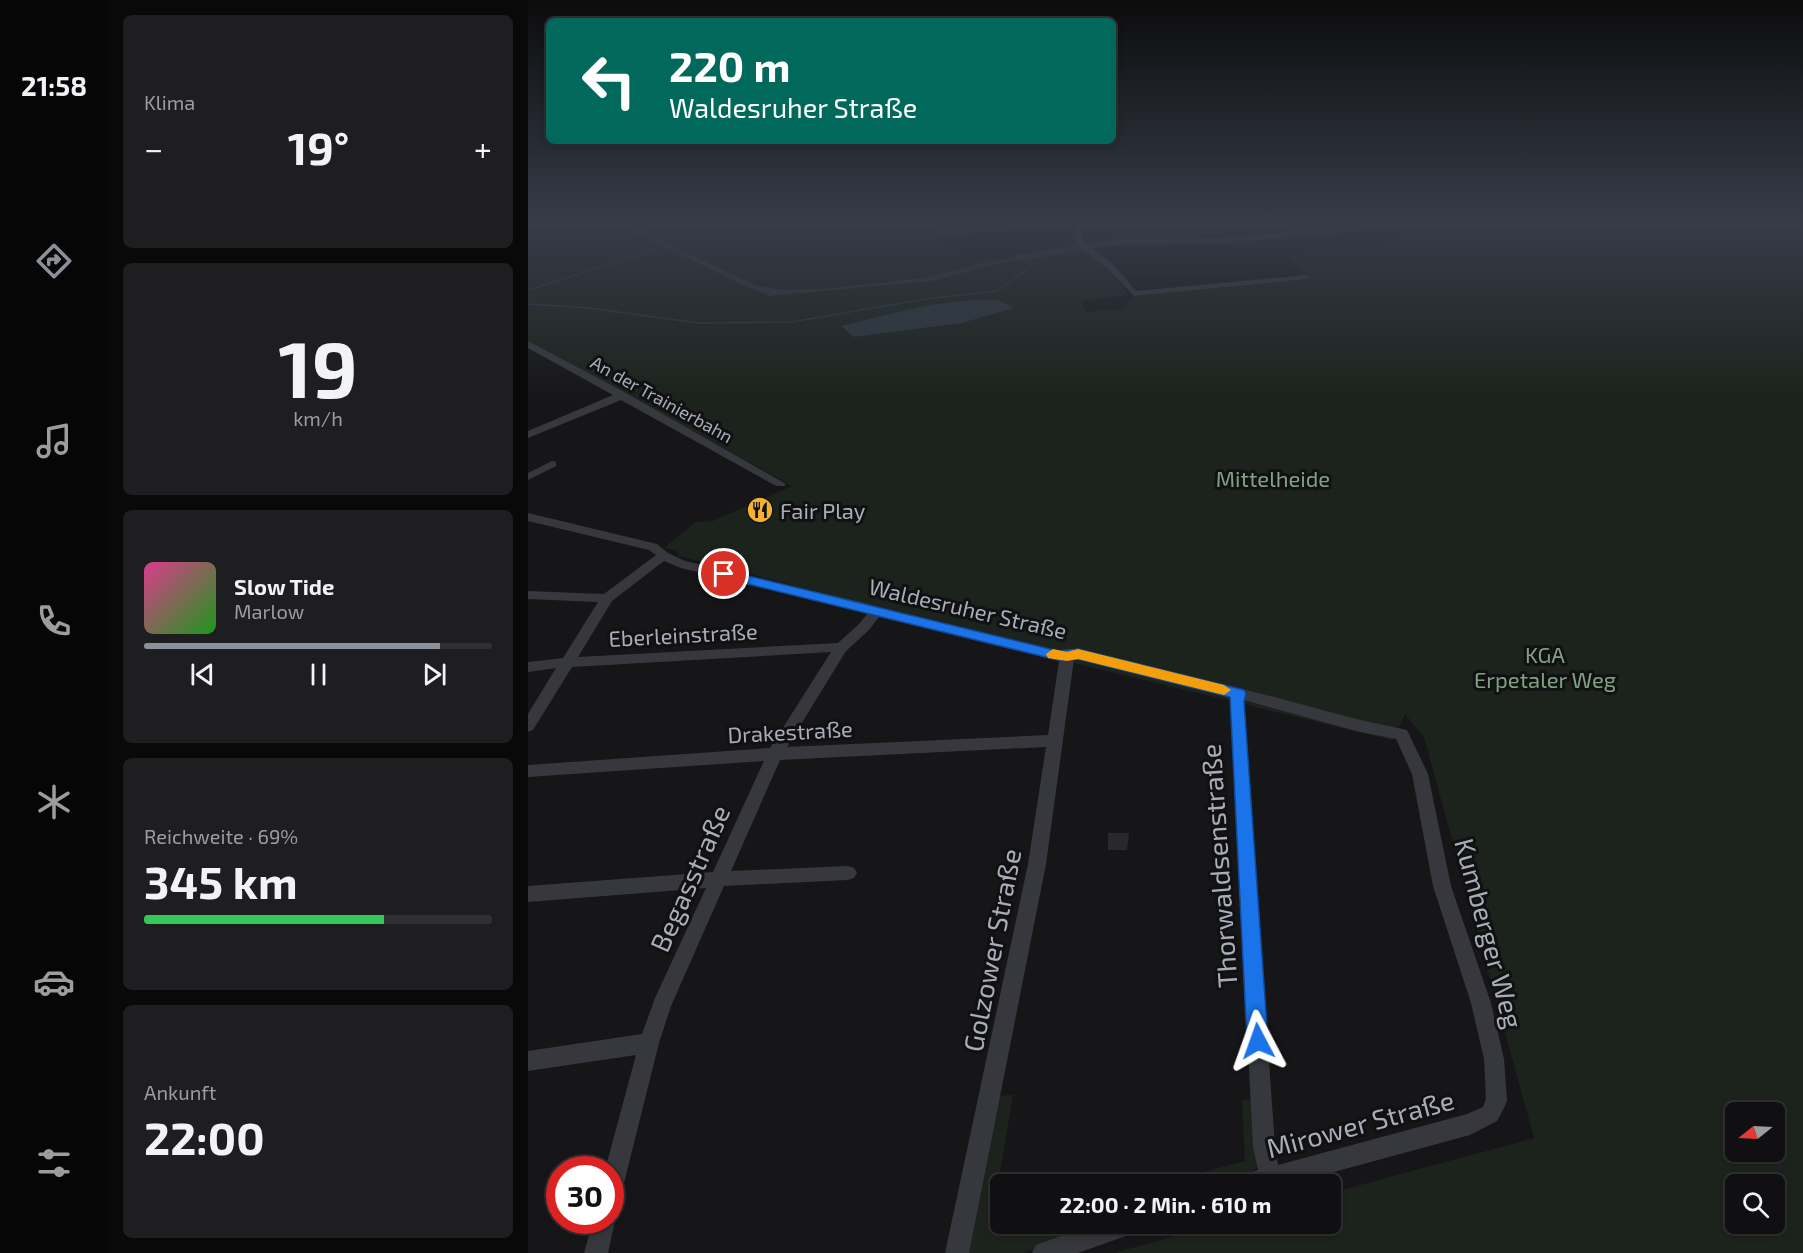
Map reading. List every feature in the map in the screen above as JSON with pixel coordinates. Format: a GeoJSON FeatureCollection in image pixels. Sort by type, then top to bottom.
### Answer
{"type":"FeatureCollection","features":[{"type":"Feature","properties":{"kind":"street"},"geometry":{"type":"LineString","coordinates":[[1122,279],[1134,294],[1282,279]]}},
{"type":"Feature","properties":{"kind":"street","name":"An der Trainierbahn"},"geometry":{"type":"LineString","coordinates":[[528,344],[780,484]]}},
{"type":"Feature","properties":{"kind":"street"},"geometry":{"type":"LineString","coordinates":[[528,435],[623,395]]}},
{"type":"Feature","properties":{"kind":"street"},"geometry":{"type":"LineString","coordinates":[[528,477],[552,464]]}},
{"type":"Feature","properties":{"kind":"street","name":"Waldesruher Straße"},"geometry":{"type":"LineString","coordinates":[[528,517],[653,547],[664,556],[681,564],[1067,657],[1078,654],[1238,693],[1339,721],[1402,734]]}},
{"type":"Feature","properties":{"kind":"street"},"geometry":{"type":"LineString","coordinates":[[528,726],[607,598],[651,563],[664,556]]}},
{"type":"Feature","properties":{"kind":"street"},"geometry":{"type":"LineString","coordinates":[[528,595],[607,598]]}},
{"type":"Feature","properties":{"kind":"street","name":"Begasstraße"},"geometry":{"type":"LineString","coordinates":[[620,1156],[649,1043],[662,1005],[775,754],[841,648],[864,627],[876,611]]}},
{"type":"Feature","properties":{"kind":"street","name":"Eberleinstraße"},"geometry":{"type":"LineString","coordinates":[[528,667],[568,662],[823,646],[841,648]]}},
{"type":"Feature","properties":{"kind":"street","name":"Golzower Straße"},"geometry":{"type":"LineString","coordinates":[[957,1253],[1037,864],[1067,657]]}},
{"type":"Feature","properties":{"kind":"street","name":"Thorwaldsenstraße"},"geometry":{"type":"LineString","coordinates":[[1238,693],[1236,702],[1264,1147],[1269,1174]]}},
{"type":"Feature","properties":{"kind":"street","name":"Kumberger Weg"},"geometry":{"type":"LineString","coordinates":[[1402,734],[1420,774],[1442,885],[1481,1003],[1494,1059],[1497,1101],[1490,1114]]}},
{"type":"Feature","properties":{"kind":"street","name":"Drakestraße"},"geometry":{"type":"LineString","coordinates":[[528,771],[775,754],[1054,741]]}},
{"type":"Feature","properties":{"kind":"street"},"geometry":{"type":"LineString","coordinates":[[528,894],[720,879],[848,873]]}},
{"type":"Feature","properties":{"kind":"street"},"geometry":{"type":"LineString","coordinates":[[528,1060],[649,1043]]}},
{"type":"Feature","properties":{"kind":"street","name":"Mirower Straße"},"geometry":{"type":"LineString","coordinates":[[1285,1174],[1470,1124],[1490,1114]]}},
{"type":"Feature","properties":{"kind":"street"},"geometry":{"type":"LineString","coordinates":[[596,1253],[601,1234]]}},
{"type":"Feature","properties":{"kind":"street"},"geometry":{"type":"LineString","coordinates":[[1044,1253],[1100,1234]]}},
{"type":"Feature","properties":{"kind":"green space","name":"Mittelheide"},"geometry":{"type":"Polygon","coordinates":[[[528,279],[1117,279],[1128,295],[1081,301],[1086,312],[1124,308],[1133,296],[1303,279],[1803,279],[1803,1253],[1115,1253],[1182,1234],[1341,1234],[1341,1190],[1534,1138],[1424,737],[1405,714],[1392,740],[1049,657],[994,637],[679,556],[677,550],[664,548],[696,522],[713,521],[792,486],[528,341],[528,279]],[[979,300],[916,308],[841,326],[854,337],[962,323],[1013,308],[979,300]]]}},
{"type":"Feature","properties":{"kind":"green space"},"geometry":{"type":"Polygon","coordinates":[[[1013,1095],[1000,1174],[990,1174],[990,1234],[1079,1234],[1023,1253],[968,1253],[996,1096],[1013,1095]]]}},
{"type":"Feature","properties":{"kind":"green space"},"geometry":{"type":"Polygon","coordinates":[[[1242,1100],[1256,1100],[1258,1165],[1250,1174],[1195,1174],[1245,1161],[1242,1100]]]}},
{"type":"Feature","properties":{"kind":"shaded area"},"geometry":{"type":"Polygon","coordinates":[[[732,279],[743,279],[757,286],[782,290],[824,289],[911,279],[938,279],[768,296],[732,279]]]}},
{"type":"Feature","properties":{"kind":"shaded area"},"geometry":{"type":"Polygon","coordinates":[[[997,300],[1014,308],[962,323],[854,337],[841,326],[938,304],[997,300]]]}},
{"type":"Feature","properties":{"kind":"building"},"geometry":{"type":"Polygon","coordinates":[[[1108,833],[1129,833],[1127,850],[1108,850],[1108,833]]]}},
{"type":"Feature","properties":{"kind":"waterway"},"geometry":{"type":"LineString","coordinates":[[528,290],[561,279]]}},
{"type":"Feature","properties":{"kind":"waterway"},"geometry":{"type":"LineString","coordinates":[[528,304],[589,308],[698,323],[791,322],[933,298],[997,291],[1014,279]]}},
{"type":"Feature","properties":{"kind":"slow traffic"},"geometry":{"type":"LineString","coordinates":[[1053,654],[1067,657],[1078,654],[1224,690]]}},
{"type":"Feature","properties":{"kind":"place","name":"Fair Play"},"geometry":{"type":"Point","coordinates":[760,510]}},
{"type":"Feature","properties":{"kind":"route"},"geometry":{"type":"LineString","coordinates":[[724,574],[1058,656],[1067,657],[1078,654],[1238,693],[1236,702],[1258,1041]]}},
{"type":"Feature","properties":{"kind":"park label","name":"KGA Erpetaler Weg"},"geometry":{"type":"Point","coordinates":[1545,666]}}]}
